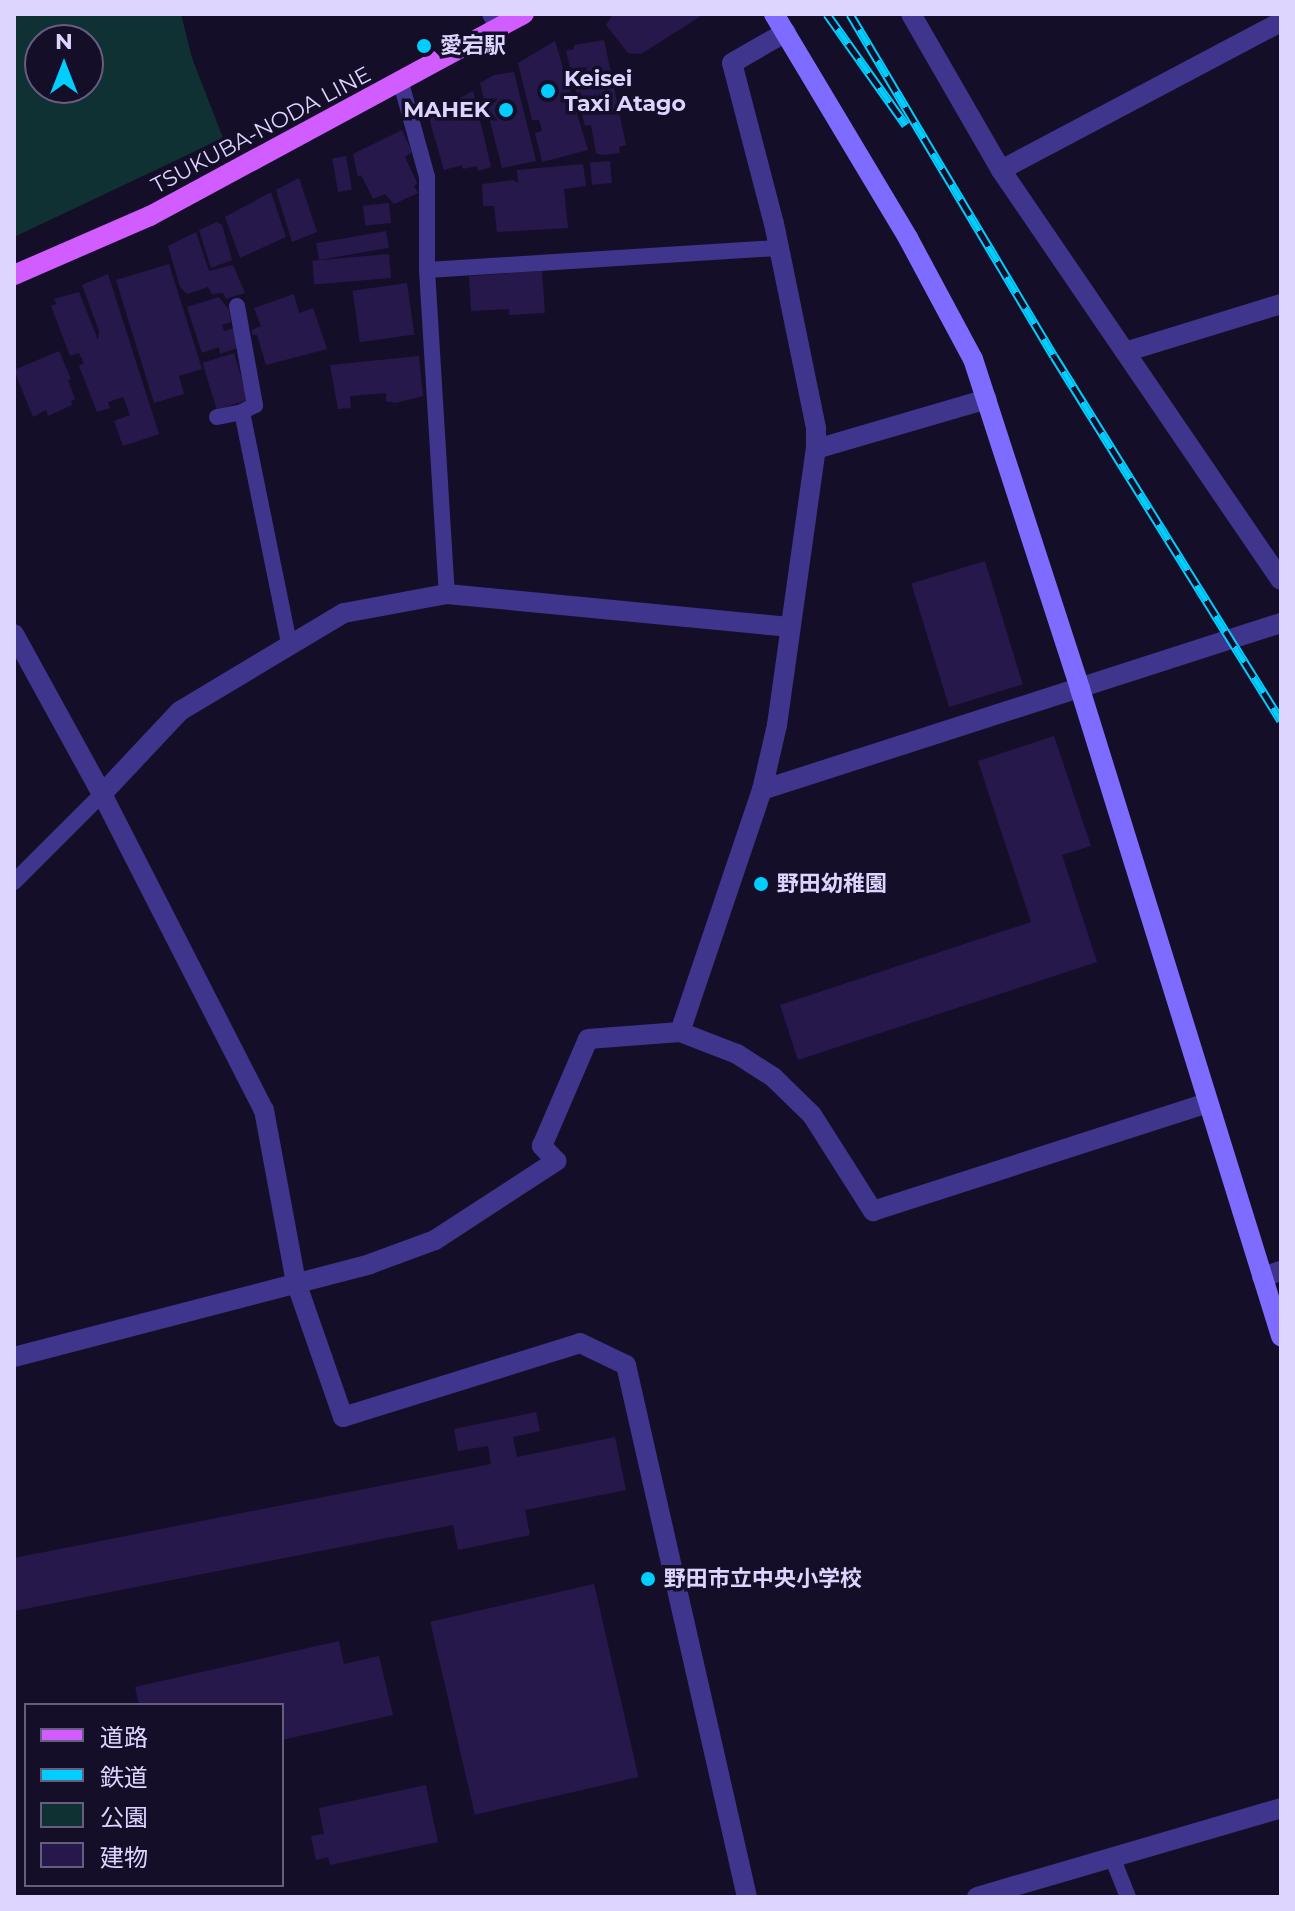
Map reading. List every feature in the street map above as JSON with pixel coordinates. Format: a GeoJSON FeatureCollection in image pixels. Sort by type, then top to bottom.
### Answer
{"type":"FeatureCollection","features":[{"type":"Feature","properties":{"kind":"main road","name":"TSUKUBA-NODA LINE"},"geometry":{"type":"LineString","coordinates":[[14,275],[150,216],[401,83],[494,22],[524,14]]}},
{"type":"Feature","properties":{"kind":"street"},"geometry":{"type":"LineString","coordinates":[[774,14],[908,238],[973,359],[1080,689],[1207,1103],[1272,1274],[1281,1336]]}},
{"type":"Feature","properties":{"kind":"street"},"geometry":{"type":"LineString","coordinates":[[911,14],[1001,170],[1281,580]]}},
{"type":"Feature","properties":{"kind":"street"},"geometry":{"type":"LineString","coordinates":[[1001,170],[1281,22]]}},
{"type":"Feature","properties":{"kind":"street"},"geometry":{"type":"LineString","coordinates":[[680,1032],[762,790],[777,725],[788,627],[816,449],[816,428],[778,248],[732,63],[786,32]]}},
{"type":"Feature","properties":{"kind":"street"},"geometry":{"type":"LineString","coordinates":[[1125,352],[1281,304]]}},
{"type":"Feature","properties":{"kind":"street"},"geometry":{"type":"LineString","coordinates":[[816,449],[987,399]]}},
{"type":"Feature","properties":{"kind":"street"},"geometry":{"type":"LineString","coordinates":[[102,794],[180,711],[344,613],[447,594],[788,627]]}},
{"type":"Feature","properties":{"kind":"street"},"geometry":{"type":"LineString","coordinates":[[762,790],[1281,623]]}},
{"type":"Feature","properties":{"kind":"street"},"geometry":{"type":"LineString","coordinates":[[14,634],[102,794],[264,1110],[296,1282],[343,1417],[580,1343],[626,1365],[747,1897]]}},
{"type":"Feature","properties":{"kind":"street"},"geometry":{"type":"LineString","coordinates":[[14,1357],[370,1264],[435,1240],[556,1161],[542,1146],[588,1039],[680,1032],[737,1054],[773,1077],[812,1115],[873,1211],[1207,1103]]}},
{"type":"Feature","properties":{"kind":"street"},"geometry":{"type":"LineString","coordinates":[[977,1897],[1281,1808]]}},
{"type":"Feature","properties":{"kind":"lane"},"geometry":{"type":"LineString","coordinates":[[401,83],[427,177],[427,270],[447,594]]}},
{"type":"Feature","properties":{"kind":"lane"},"geometry":{"type":"LineString","coordinates":[[427,270],[778,248]]}},
{"type":"Feature","properties":{"kind":"lane"},"geometry":{"type":"LineString","coordinates":[[217,417],[242,412],[255,405],[237,306]]}},
{"type":"Feature","properties":{"kind":"lane"},"geometry":{"type":"LineString","coordinates":[[242,412],[289,644]]}},
{"type":"Feature","properties":{"kind":"lane"},"geometry":{"type":"LineString","coordinates":[[14,882],[102,794]]}},
{"type":"Feature","properties":{"kind":"lane"},"geometry":{"type":"LineString","coordinates":[[1112,1857],[1128,1897]]}},
{"type":"Feature","properties":{"kind":"green space"},"geometry":{"type":"Polygon","coordinates":[[[14,14],[181,14],[192,58],[223,138],[14,237],[14,14]]]}},
{"type":"Feature","properties":{"kind":"building"},"geometry":{"type":"Polygon","coordinates":[[[613,14],[701,16],[641,54],[628,53],[606,25],[613,14]]]}},
{"type":"Feature","properties":{"kind":"building"},"geometry":{"type":"Polygon","coordinates":[[[604,40],[626,145],[619,147],[620,153],[602,155],[596,153],[591,125],[585,126],[566,51],[574,49],[574,45],[604,40]]]}},
{"type":"Feature","properties":{"kind":"building","name":"Keisei Taxi Atago"},"geometry":{"type":"Polygon","coordinates":[[[555,41],[588,150],[542,162],[535,133],[542,131],[539,120],[532,120],[518,63],[555,41]]]}},
{"type":"Feature","properties":{"kind":"building"},"geometry":{"type":"Polygon","coordinates":[[[514,72],[536,161],[502,168],[480,83],[494,75],[514,72]]]}},
{"type":"Feature","properties":{"kind":"building"},"geometry":{"type":"Polygon","coordinates":[[[473,91],[491,167],[478,171],[477,166],[463,169],[462,165],[444,170],[428,115],[473,91]]]}},
{"type":"Feature","properties":{"kind":"building"},"geometry":{"type":"Polygon","coordinates":[[[402,130],[412,152],[405,157],[417,183],[414,186],[418,193],[394,204],[385,194],[373,199],[361,175],[358,177],[353,154],[402,130]]]}},
{"type":"Feature","properties":{"kind":"building"},"geometry":{"type":"Polygon","coordinates":[[[346,156],[352,189],[338,192],[332,158],[346,156]]]}},
{"type":"Feature","properties":{"kind":"building"},"geometry":{"type":"Polygon","coordinates":[[[610,161],[612,183],[592,185],[590,163],[610,161]]]}},
{"type":"Feature","properties":{"kind":"building"},"geometry":{"type":"Polygon","coordinates":[[[583,164],[586,186],[564,189],[568,228],[497,232],[494,206],[483,206],[482,184],[513,180],[518,183],[517,170],[583,164]]]}},
{"type":"Feature","properties":{"kind":"building"},"geometry":{"type":"Polygon","coordinates":[[[299,178],[317,232],[292,242],[276,190],[299,178]]]}},
{"type":"Feature","properties":{"kind":"building"},"geometry":{"type":"Polygon","coordinates":[[[271,192],[286,237],[240,258],[225,217],[271,192]]]}},
{"type":"Feature","properties":{"kind":"building"},"geometry":{"type":"Polygon","coordinates":[[[389,203],[391,223],[365,226],[363,206],[389,203]]]}},
{"type":"Feature","properties":{"kind":"building"},"geometry":{"type":"Polygon","coordinates":[[[217,222],[222,225],[232,260],[211,268],[199,230],[217,222]]]}},
{"type":"Feature","properties":{"kind":"building"},"geometry":{"type":"Polygon","coordinates":[[[386,231],[389,248],[319,260],[316,243],[386,231]]]}},
{"type":"Feature","properties":{"kind":"building"},"geometry":{"type":"Polygon","coordinates":[[[196,232],[209,271],[233,265],[245,293],[226,299],[223,293],[212,294],[208,287],[187,294],[180,287],[168,246],[196,232]]]}},
{"type":"Feature","properties":{"kind":"building"},"geometry":{"type":"Polygon","coordinates":[[[389,254],[391,278],[314,285],[312,261],[389,254]]]}},
{"type":"Feature","properties":{"kind":"building"},"geometry":{"type":"Polygon","coordinates":[[[169,264],[202,369],[179,376],[184,394],[154,403],[116,280],[169,264]]]}},
{"type":"Feature","properties":{"kind":"building"},"geometry":{"type":"Polygon","coordinates":[[[542,271],[545,313],[509,315],[509,309],[471,311],[469,276],[542,271]]]}},
{"type":"Feature","properties":{"kind":"building"},"geometry":{"type":"Polygon","coordinates":[[[108,274],[159,434],[123,446],[114,421],[130,415],[123,397],[108,402],[110,408],[97,412],[79,366],[84,363],[79,353],[70,356],[51,306],[56,304],[54,299],[79,292],[98,340],[99,331],[82,285],[108,274]]]}},
{"type":"Feature","properties":{"kind":"building"},"geometry":{"type":"Polygon","coordinates":[[[407,283],[414,334],[360,342],[353,291],[407,283]]]}},
{"type":"Feature","properties":{"kind":"building"},"geometry":{"type":"Polygon","coordinates":[[[294,294],[299,313],[313,308],[327,349],[266,365],[257,335],[252,335],[252,330],[261,326],[254,308],[294,294]]]}},
{"type":"Feature","properties":{"kind":"building"},"geometry":{"type":"Polygon","coordinates":[[[219,297],[229,310],[231,322],[222,325],[224,331],[234,328],[237,348],[220,354],[219,347],[202,353],[187,307],[219,297]]]}},
{"type":"Feature","properties":{"kind":"building"},"geometry":{"type":"Polygon","coordinates":[[[59,351],[71,379],[68,380],[75,399],[71,401],[72,405],[48,416],[46,410],[33,417],[14,370],[59,351]]]}},
{"type":"Feature","properties":{"kind":"building"},"geometry":{"type":"Polygon","coordinates":[[[234,353],[248,400],[217,410],[202,363],[234,353]]]}},
{"type":"Feature","properties":{"kind":"building"},"geometry":{"type":"Polygon","coordinates":[[[419,356],[423,396],[395,403],[386,401],[386,393],[350,396],[351,408],[338,409],[330,365],[419,356]]]}},
{"type":"Feature","properties":{"kind":"building"},"geometry":{"type":"Polygon","coordinates":[[[985,561],[1023,684],[949,707],[911,584],[985,561]]]}},
{"type":"Feature","properties":{"kind":"building"},"geometry":{"type":"Polygon","coordinates":[[[1054,736],[1091,846],[1062,855],[1097,962],[798,1060],[780,1005],[1031,922],[978,761],[1054,736]]]}},
{"type":"Feature","properties":{"kind":"building"},"geometry":{"type":"Polygon","coordinates":[[[536,1412],[540,1431],[513,1437],[517,1457],[615,1437],[626,1490],[525,1510],[530,1535],[458,1550],[453,1525],[14,1611],[14,1558],[491,1464],[488,1446],[458,1451],[454,1429],[536,1412]]]}},
{"type":"Feature","properties":{"kind":"building"},"geometry":{"type":"Polygon","coordinates":[[[594,1584],[639,1777],[475,1815],[430,1622],[594,1584]]]}},
{"type":"Feature","properties":{"kind":"building"},"geometry":{"type":"Polygon","coordinates":[[[339,1641],[344,1664],[379,1656],[393,1715],[284,1740],[284,1703],[139,1703],[135,1687],[339,1641]]]}},
{"type":"Feature","properties":{"kind":"building"},"geometry":{"type":"Polygon","coordinates":[[[426,1785],[438,1842],[330,1865],[328,1857],[316,1860],[311,1836],[324,1834],[319,1808],[426,1785]]]}},
{"type":"Feature","properties":{"kind":"railway"},"geometry":{"type":"LineString","coordinates":[[827,14],[906,125]]}},
{"type":"Feature","properties":{"kind":"railway"},"geometry":{"type":"LineString","coordinates":[[850,14],[1054,356],[1281,720]]}},
{"type":"Feature","properties":{"kind":"place","name":"愛宕駅"},"geometry":{"type":"Point","coordinates":[424,46]}},
{"type":"Feature","properties":{"kind":"place","name":"Keisei Taxi Atago"},"geometry":{"type":"Point","coordinates":[548,91]}},
{"type":"Feature","properties":{"kind":"place","name":"MAHEK"},"geometry":{"type":"Point","coordinates":[506,110]}},
{"type":"Feature","properties":{"kind":"place","name":"野田幼稚園"},"geometry":{"type":"Point","coordinates":[761,884]}},
{"type":"Feature","properties":{"kind":"place","name":"野田市立中央小学校"},"geometry":{"type":"Point","coordinates":[648,1579]}}]}
